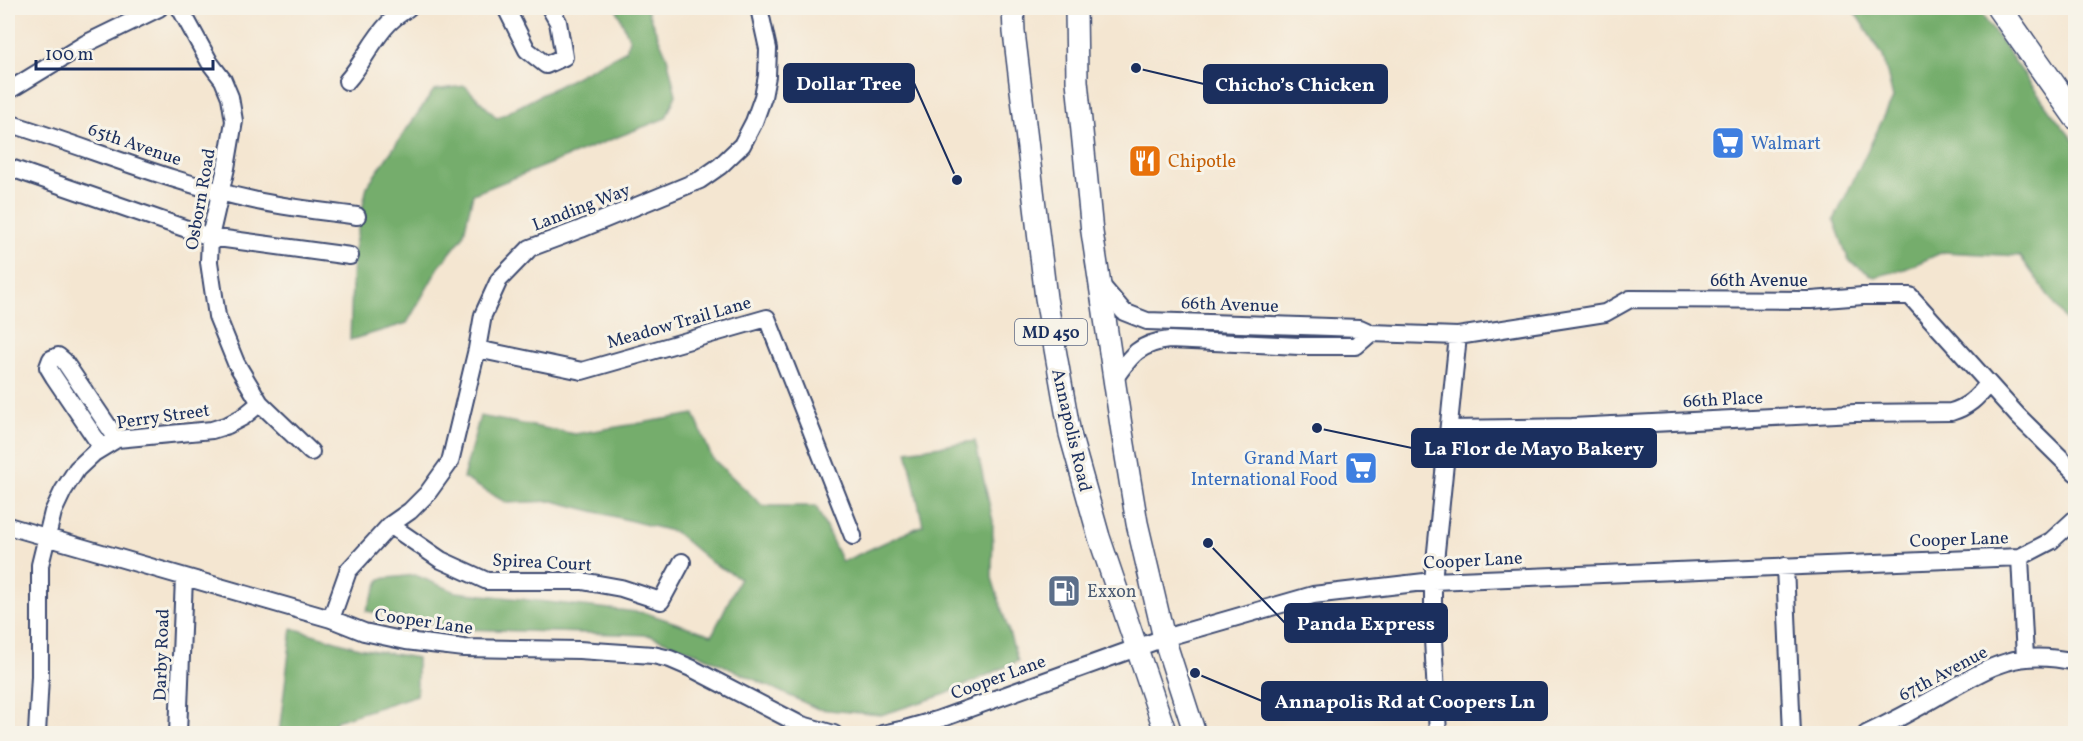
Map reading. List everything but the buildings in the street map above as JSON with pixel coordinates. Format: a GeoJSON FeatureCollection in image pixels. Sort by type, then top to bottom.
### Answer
{"type":"FeatureCollection","features":[{"type":"Feature","properties":{"kind":"highway"},"geometry":{"type":"LineString","coordinates":[[1999,8],[2076,117]]}},
{"type":"Feature","properties":{"kind":"main road","name":"Annapolis Road"},"geometry":{"type":"LineString","coordinates":[[1013,8],[1037,235],[1056,363],[1070,434],[1086,494],[1166,734]]}},
{"type":"Feature","properties":{"kind":"main road","name":"MD 450"},"geometry":{"type":"LineString","coordinates":[[1076,8],[1077,81],[1092,232],[1137,523],[1164,638],[1195,734]]}},
{"type":"Feature","properties":{"kind":"street"},"geometry":{"type":"LineString","coordinates":[[8,91],[85,44],[159,8]]}},
{"type":"Feature","properties":{"kind":"street","name":"Osborn Road"},"geometry":{"type":"LineString","coordinates":[[180,8],[210,63],[223,80],[230,97],[234,121],[210,237],[209,262],[217,316],[236,363],[260,403],[311,452]]}},
{"type":"Feature","properties":{"kind":"street"},"geometry":{"type":"LineString","coordinates":[[346,81],[357,70],[375,40],[390,22],[408,8]]}},
{"type":"Feature","properties":{"kind":"street"},"geometry":{"type":"LineString","coordinates":[[506,8],[527,50],[546,65],[564,57],[558,22],[550,8]]}},
{"type":"Feature","properties":{"kind":"street","name":"Landing Way"},"geometry":{"type":"LineString","coordinates":[[332,619],[348,572],[390,525],[410,511],[427,494],[450,462],[483,315],[499,280],[530,248],[700,180],[720,166],[742,145],[754,122],[763,97],[767,76],[768,49],[759,8]]}},
{"type":"Feature","properties":{"kind":"street","name":"65th Avenue"},"geometry":{"type":"LineString","coordinates":[[8,123],[52,136],[147,171],[220,192],[254,201],[357,216]]}},
{"type":"Feature","properties":{"kind":"street"},"geometry":{"type":"LineString","coordinates":[[8,167],[210,237],[350,256]]}},
{"type":"Feature","properties":{"kind":"street","name":"66th Avenue"},"geometry":{"type":"LineString","coordinates":[[1101,285],[1124,312],[1147,321],[1360,328],[1371,333],[1458,336],[1605,313],[1630,299],[1812,300],[1863,296],[1910,296],[2041,441],[2076,473]]}},
{"type":"Feature","properties":{"kind":"street","name":"Meadow Trail Lane"},"geometry":{"type":"LineString","coordinates":[[477,349],[582,370],[767,318],[853,536]]}},
{"type":"Feature","properties":{"kind":"street","name":"66th Avenue"},"geometry":{"type":"LineString","coordinates":[[1115,378],[1138,349],[1153,341],[1356,346],[1371,333]]}},
{"type":"Feature","properties":{"kind":"street"},"geometry":{"type":"LineString","coordinates":[[1438,734],[1433,639],[1433,581],[1458,336]]}},
{"type":"Feature","properties":{"kind":"street"},"geometry":{"type":"LineString","coordinates":[[102,448],[48,367],[51,359],[58,356],[64,361],[117,439]]}},
{"type":"Feature","properties":{"kind":"street","name":"66th Place"},"geometry":{"type":"LineString","coordinates":[[1449,429],[1572,427],[1855,413],[1951,412],[1972,403],[1988,384]]}},
{"type":"Feature","properties":{"kind":"street","name":"Perry Street"},"geometry":{"type":"LineString","coordinates":[[37,734],[40,676],[40,565],[53,512],[77,470],[102,448],[117,439],[212,430],[243,417],[260,403]]}},
{"type":"Feature","properties":{"kind":"street","name":"Cooper Lane"},"geometry":{"type":"LineString","coordinates":[[882,734],[937,720],[1164,638],[1313,595],[1433,581],[2020,557],[2051,541],[2076,518]]}},
{"type":"Feature","properties":{"kind":"street","name":"Spirea Court"},"geometry":{"type":"LineString","coordinates":[[390,525],[441,560],[487,581],[582,581],[621,588],[661,601],[682,562]]}},
{"type":"Feature","properties":{"kind":"street","name":"Cooper Lane"},"geometry":{"type":"LineString","coordinates":[[8,526],[332,619],[364,632],[406,641],[464,648],[579,650],[653,655],[670,659],[691,668],[797,729],[834,734]]}},
{"type":"Feature","properties":{"kind":"street"},"geometry":{"type":"LineString","coordinates":[[2020,557],[2025,658]]}},
{"type":"Feature","properties":{"kind":"street"},"geometry":{"type":"LineString","coordinates":[[1785,566],[1792,734]]}},
{"type":"Feature","properties":{"kind":"street","name":"Darby Road"},"geometry":{"type":"LineString","coordinates":[[178,734],[184,577]]}},
{"type":"Feature","properties":{"kind":"street","name":"67th Avenue"},"geometry":{"type":"LineString","coordinates":[[1866,734],[1914,711],[1973,676],[2008,662],[2025,658],[2046,658],[2076,662]]}},
{"type":"Feature","properties":{"kind":"green space"},"geometry":{"type":"Polygon","coordinates":[[[616,8],[646,8],[667,57],[676,95],[666,118],[473,194],[463,237],[439,267],[407,323],[350,340],[353,254],[367,186],[434,90],[465,86],[497,118],[625,51],[630,40],[616,8]]]}},
{"type":"Feature","properties":{"kind":"green space"},"geometry":{"type":"Polygon","coordinates":[[[1852,8],[1977,8],[2050,111],[2075,142],[2075,333],[2020,256],[1943,252],[1905,269],[1874,277],[1849,261],[1834,220],[1893,98],[1883,56],[1852,8]]]}},
{"type":"Feature","properties":{"kind":"green space"},"geometry":{"type":"Polygon","coordinates":[[[694,414],[712,458],[763,506],[816,506],[842,562],[923,525],[907,451],[975,441],[993,521],[992,578],[1018,661],[946,694],[881,715],[818,709],[697,653],[648,635],[462,629],[366,611],[380,579],[415,575],[456,592],[646,613],[712,635],[740,578],[712,563],[675,532],[553,501],[507,503],[463,478],[480,416],[575,434],[694,414]]]}},
{"type":"Feature","properties":{"kind":"green space"},"geometry":{"type":"Polygon","coordinates":[[[292,628],[359,648],[417,658],[417,695],[336,721],[334,733],[279,733],[292,628]]]}},
{"type":"Feature","properties":{"kind":"place","name":"Chicho’s Chicken"},"geometry":{"type":"Point","coordinates":[1136,68]}},
{"type":"Feature","properties":{"kind":"place","name":"Walmart"},"geometry":{"type":"Point","coordinates":[1728,143]}},
{"type":"Feature","properties":{"kind":"place","name":"Chipotle"},"geometry":{"type":"Point","coordinates":[1145,161]}},
{"type":"Feature","properties":{"kind":"place","name":"Dollar Tree"},"geometry":{"type":"Point","coordinates":[957,180]}},
{"type":"Feature","properties":{"kind":"place","name":"La Flor de Mayo Bakery"},"geometry":{"type":"Point","coordinates":[1317,428]}},
{"type":"Feature","properties":{"kind":"place","name":"Grand Mart International Food"},"geometry":{"type":"Point","coordinates":[1361,468]}},
{"type":"Feature","properties":{"kind":"place","name":"Panda Express"},"geometry":{"type":"Point","coordinates":[1208,543]}},
{"type":"Feature","properties":{"kind":"place","name":"Exxon"},"geometry":{"type":"Point","coordinates":[1064,591]}},
{"type":"Feature","properties":{"kind":"place","name":"Annapolis Rd at Coopers Ln"},"geometry":{"type":"Point","coordinates":[1195,673]}}]}
